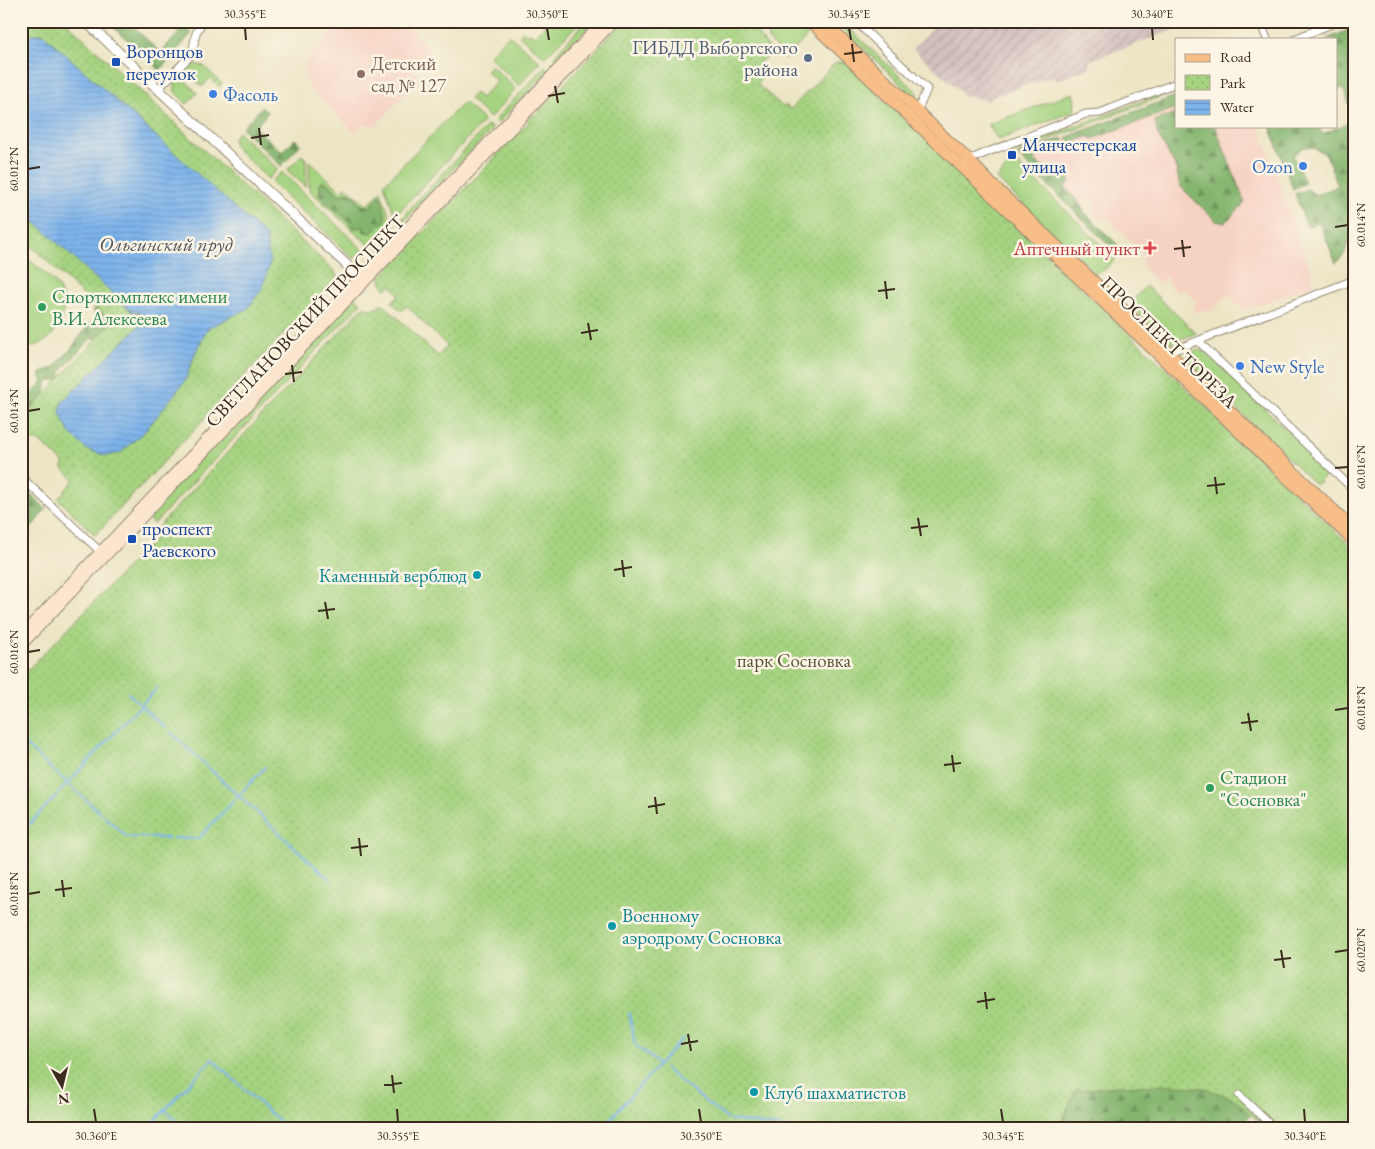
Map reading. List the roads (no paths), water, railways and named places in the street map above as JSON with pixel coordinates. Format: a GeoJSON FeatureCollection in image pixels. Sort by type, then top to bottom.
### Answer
{"type":"FeatureCollection","features":[{"type":"Feature","properties":{"kind":"main road","name":"СВЕТЛАНОВСКИЙ ПРОСПЕКТ"},"geometry":{"type":"LineString","coordinates":[[21,646],[103,554],[603,21]]}},
{"type":"Feature","properties":{"kind":"main road","name":"СВЕТЛАНОВСКИЙ ПРОСПЕКТ"},"geometry":{"type":"LineString","coordinates":[[362,279],[616,21]]}},
{"type":"Feature","properties":{"kind":"main road","name":"ПРОСПЕКТ ТОРЕЗА"},"geometry":{"type":"LineString","coordinates":[[809,21],[1354,542]]}},
{"type":"Feature","properties":{"kind":"main road","name":"ПРОСПЕКТ ТОРЕЗА"},"geometry":{"type":"LineString","coordinates":[[823,21],[1354,530]]}},
{"type":"Feature","properties":{"kind":"main road","name":"СВЕТЛАНОВСКИЙ ПРОСПЕКТ"},"geometry":{"type":"LineString","coordinates":[[21,635],[103,554]]}},
{"type":"Feature","properties":{"kind":"street"},"geometry":{"type":"LineString","coordinates":[[85,21],[362,279]]}},
{"type":"Feature","properties":{"kind":"street"},"geometry":{"type":"LineString","coordinates":[[158,89],[192,54],[196,33],[203,21]]}},
{"type":"Feature","properties":{"kind":"street"},"geometry":{"type":"LineString","coordinates":[[855,21],[927,89],[917,112]]}},
{"type":"Feature","properties":{"kind":"street"},"geometry":{"type":"LineString","coordinates":[[1260,21],[1267,38]]}},
{"type":"Feature","properties":{"kind":"street"},"geometry":{"type":"LineString","coordinates":[[1296,38],[1339,21]]}},
{"type":"Feature","properties":{"kind":"street"},"geometry":{"type":"LineString","coordinates":[[962,168],[969,160],[1086,114],[1100,113],[1175,83]]}},
{"type":"Feature","properties":{"kind":"street"},"geometry":{"type":"LineString","coordinates":[[1169,352],[1354,280]]}},
{"type":"Feature","properties":{"kind":"street"},"geometry":{"type":"LineString","coordinates":[[1198,341],[1354,490]]}},
{"type":"Feature","properties":{"kind":"street"},"geometry":{"type":"LineString","coordinates":[[21,477],[103,554]]}},
{"type":"Feature","properties":{"kind":"street"},"geometry":{"type":"LineString","coordinates":[[1239,1095],[1274,1128]]}},
{"type":"Feature","properties":{"kind":"water","name":"Ольгинский пруд"},"geometry":{"type":"Polygon","coordinates":[[[32,34],[43,34],[266,236],[270,263],[262,289],[247,309],[208,328],[196,351],[185,381],[145,431],[120,453],[106,456],[86,449],[69,432],[60,413],[62,402],[146,319],[138,312],[132,312],[21,209],[21,46],[32,34]]]}},
{"type":"Feature","properties":{"kind":"waterway"},"geometry":{"type":"LineString","coordinates":[[21,833],[158,687]]}},
{"type":"Feature","properties":{"kind":"waterway"},"geometry":{"type":"LineString","coordinates":[[128,693],[165,728]]}},
{"type":"Feature","properties":{"kind":"waterway"},"geometry":{"type":"LineString","coordinates":[[170,732],[331,881]]}},
{"type":"Feature","properties":{"kind":"waterway"},"geometry":{"type":"LineString","coordinates":[[21,741],[127,837],[168,838]]}},
{"type":"Feature","properties":{"kind":"waterway"},"geometry":{"type":"LineString","coordinates":[[173,838],[198,839],[265,767]]}},
{"type":"Feature","properties":{"kind":"waterway"},"geometry":{"type":"LineString","coordinates":[[629,1013],[635,1045],[659,1064]]}},
{"type":"Feature","properties":{"kind":"waterway"},"geometry":{"type":"LineString","coordinates":[[602,1128],[683,1038]]}},
{"type":"Feature","properties":{"kind":"waterway"},"geometry":{"type":"LineString","coordinates":[[148,1128],[212,1059],[286,1128]]}},
{"type":"Feature","properties":{"kind":"waterway"},"geometry":{"type":"LineString","coordinates":[[664,1068],[727,1119]]}},
{"type":"Feature","properties":{"kind":"waterway"},"geometry":{"type":"LineString","coordinates":[[165,1109],[184,1128]]}},
{"type":"Feature","properties":{"kind":"waterway"},"geometry":{"type":"LineString","coordinates":[[731,1120],[788,1128]]}},
{"type":"Feature","properties":{"kind":"place","name":"ГИБДД Выборгского района"},"geometry":{"type":"Point","coordinates":[808,58]}},
{"type":"Feature","properties":{"kind":"place","name":"Воронцов переулок"},"geometry":{"type":"Point","coordinates":[116,62]}},
{"type":"Feature","properties":{"kind":"place","name":"Детский сад № 127"},"geometry":{"type":"Point","coordinates":[361,74]}},
{"type":"Feature","properties":{"kind":"place","name":"Фасоль"},"geometry":{"type":"Point","coordinates":[213,94]}},
{"type":"Feature","properties":{"kind":"place","name":"Манчестерская улица"},"geometry":{"type":"Point","coordinates":[1012,155]}},
{"type":"Feature","properties":{"kind":"place","name":"Ozon"},"geometry":{"type":"Point","coordinates":[1303,166]}},
{"type":"Feature","properties":{"kind":"place","name":"Аптечный пункт"},"geometry":{"type":"Point","coordinates":[1150,248]}},
{"type":"Feature","properties":{"kind":"place","name":"Спорткомплекс имени В.И. Алексеева"},"geometry":{"type":"Point","coordinates":[42,307]}},
{"type":"Feature","properties":{"kind":"place","name":"New Style"},"geometry":{"type":"Point","coordinates":[1240,366]}},
{"type":"Feature","properties":{"kind":"place","name":"проспект Раевского"},"geometry":{"type":"Point","coordinates":[132,539]}},
{"type":"Feature","properties":{"kind":"place","name":"Каменный верблюд"},"geometry":{"type":"Point","coordinates":[477,575]}},
{"type":"Feature","properties":{"kind":"place","name":"Стадион \"Сосновка\""},"geometry":{"type":"Point","coordinates":[1210,788]}},
{"type":"Feature","properties":{"kind":"place","name":"Военному аэродрому Сосновка"},"geometry":{"type":"Point","coordinates":[612,926]}},
{"type":"Feature","properties":{"kind":"place","name":"Клуб шахматистов"},"geometry":{"type":"Point","coordinates":[754,1092]}},
{"type":"Feature","properties":{"kind":"park label","name":"парк Сосновка"},"geometry":{"type":"Point","coordinates":[794,660]}}]}
